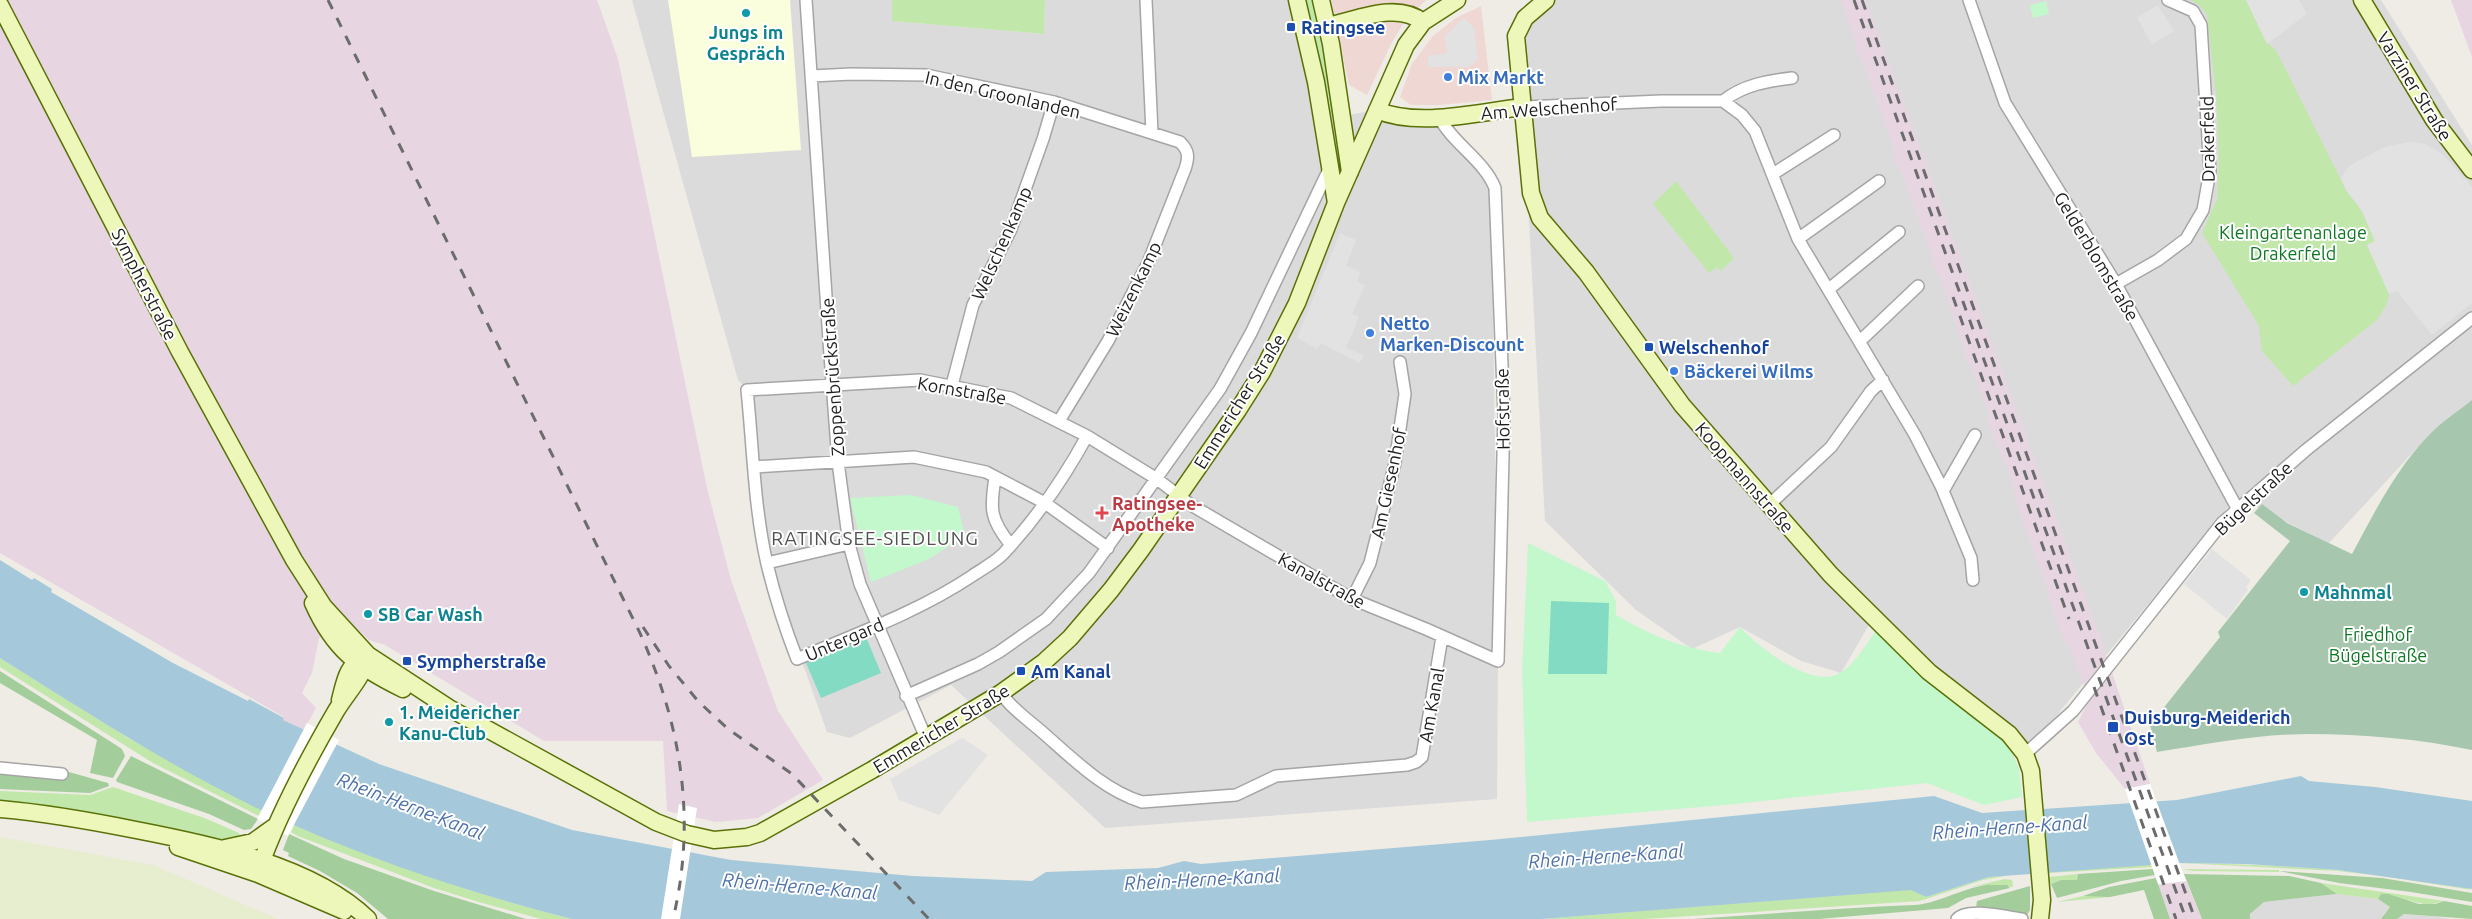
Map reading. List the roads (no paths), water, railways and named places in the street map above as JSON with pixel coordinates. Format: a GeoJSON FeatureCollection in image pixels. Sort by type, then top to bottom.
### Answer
{"type":"FeatureCollection","features":[{"type":"Feature","properties":{"kind":"main road"},"geometry":{"type":"LineString","coordinates":[[1297,0],[1314,70],[1333,194]]}},
{"type":"Feature","properties":{"kind":"main road"},"geometry":{"type":"LineString","coordinates":[[1321,0],[1327,26],[1350,172],[1336,172],[1330,165]]}},
{"type":"Feature","properties":{"kind":"main road","name":"Emmericher Straße"},"geometry":{"type":"LineString","coordinates":[[363,662],[656,822],[687,834],[714,840],[747,837],[772,828],[1001,693],[1032,672],[1070,638],[1111,590],[1238,410],[1282,336],[1312,268],[1333,194],[1350,172],[1406,45],[1423,22],[1457,0]]}},
{"type":"Feature","properties":{"kind":"main road","name":"Koopmannstraße"},"geometry":{"type":"LineString","coordinates":[[1546,0],[1525,18],[1516,36],[1531,193],[1540,218],[1586,272],[1682,405],[1831,575],[1926,670],[2008,734],[2026,754],[2031,771],[2041,885],[2040,919]]}},
{"type":"Feature","properties":{"kind":"main road","name":"Varziner Straße"},"geometry":{"type":"LineString","coordinates":[[2362,0],[2434,120],[2472,170]]}},
{"type":"Feature","properties":{"kind":"main road","name":"Sympherstraße"},"geometry":{"type":"LineString","coordinates":[[0,5],[180,352],[294,560],[363,662]]}},
{"type":"Feature","properties":{"kind":"main road"},"geometry":{"type":"LineString","coordinates":[[1327,26],[1391,12],[1414,14],[1423,22]]}},
{"type":"Feature","properties":{"kind":"main road","name":"Am Welschenhof"},"geometry":{"type":"LineString","coordinates":[[1377,110],[1392,117],[1404,118],[1439,117],[1523,107]]}},
{"type":"Feature","properties":{"kind":"main road"},"geometry":{"type":"LineString","coordinates":[[260,867],[273,829],[337,709],[347,674],[363,662]]}},
{"type":"Feature","properties":{"kind":"main road"},"geometry":{"type":"LineString","coordinates":[[0,810],[68,816],[222,848],[356,919]]}},
{"type":"Feature","properties":{"kind":"main road"},"geometry":{"type":"LineString","coordinates":[[113,825],[313,882],[347,902],[368,919]]}},
{"type":"Feature","properties":{"kind":"main road"},"geometry":{"type":"LineString","coordinates":[[222,848],[253,842],[273,829]]}},
{"type":"Feature","properties":{"kind":"street","name":"Zoppenbrückstraße"},"geometry":{"type":"LineString","coordinates":[[806,0],[838,462],[849,544],[860,584],[906,696],[926,738]]}},
{"type":"Feature","properties":{"kind":"street"},"geometry":{"type":"LineString","coordinates":[[1146,0],[1152,133]]}},
{"type":"Feature","properties":{"kind":"street","name":"Gelderblomstraße"},"geometry":{"type":"LineString","coordinates":[[1969,0],[2005,103],[2116,284],[2237,508]]}},
{"type":"Feature","properties":{"kind":"street","name":"Drakerfeld"},"geometry":{"type":"LineString","coordinates":[[2116,284],[2158,260],[2186,239],[2203,210],[2208,192],[2210,152],[2201,25],[2193,11],[2168,0]]}},
{"type":"Feature","properties":{"kind":"street","name":"In den Groonlanden"},"geometry":{"type":"LineString","coordinates":[[812,76],[850,74],[926,75],[1054,102],[1180,142],[1187,149]]}},
{"type":"Feature","properties":{"kind":"street"},"geometry":{"type":"LineString","coordinates":[[1792,78],[1767,81],[1751,86],[1734,92],[1723,101],[1742,115],[1755,131],[1774,174],[1798,239],[1884,380],[1915,435],[1943,491],[1971,558],[1973,580]]}},
{"type":"Feature","properties":{"kind":"street","name":"Am Welschenhof"},"geometry":{"type":"LineString","coordinates":[[1523,107],[1661,101],[1723,101]]}},
{"type":"Feature","properties":{"kind":"street","name":"Welschenkamp"},"geometry":{"type":"LineString","coordinates":[[952,385],[973,305],[1011,229],[1054,102]]}},
{"type":"Feature","properties":{"kind":"street","name":"Hofstraße"},"geometry":{"type":"LineString","coordinates":[[1439,117],[1446,132],[1490,178],[1494,188],[1504,415],[1498,661]]}},
{"type":"Feature","properties":{"kind":"street"},"geometry":{"type":"LineString","coordinates":[[1774,174],[1834,135]]}},
{"type":"Feature","properties":{"kind":"street","name":"Weizenkamp"},"geometry":{"type":"LineString","coordinates":[[1059,421],[1108,341],[1148,263],[1186,164],[1187,149]]}},
{"type":"Feature","properties":{"kind":"street"},"geometry":{"type":"LineString","coordinates":[[1798,239],[1878,181]]}},
{"type":"Feature","properties":{"kind":"street","name":"Emmericher Straße"},"geometry":{"type":"LineString","coordinates":[[906,696],[978,664],[1046,619],[1108,548],[1220,388],[1333,194]]}},
{"type":"Feature","properties":{"kind":"street"},"geometry":{"type":"LineString","coordinates":[[1829,289],[1899,232]]}},
{"type":"Feature","properties":{"kind":"street"},"geometry":{"type":"LineString","coordinates":[[1860,341],[1918,286]]}},
{"type":"Feature","properties":{"kind":"street","name":"Bügelstraße"},"geometry":{"type":"LineString","coordinates":[[2026,754],[2073,710],[2222,522],[2306,450],[2472,318]]}},
{"type":"Feature","properties":{"kind":"street","name":"Am Giesenhof"},"geometry":{"type":"LineString","coordinates":[[1352,599],[1370,563],[1395,464],[1405,394],[1400,362]]}},
{"type":"Feature","properties":{"kind":"street","name":"Kornstraße"},"geometry":{"type":"LineString","coordinates":[[747,390],[920,380],[952,385],[1011,398],[1087,436],[1157,478]]}},
{"type":"Feature","properties":{"kind":"street"},"geometry":{"type":"LineString","coordinates":[[1769,505],[1831,447],[1871,391],[1884,380]]}},
{"type":"Feature","properties":{"kind":"street","name":"Untergard"},"geometry":{"type":"LineString","coordinates":[[747,390],[754,467],[767,562],[780,612],[797,659],[946,593],[1003,554],[1066,474],[1087,436]]}},
{"type":"Feature","properties":{"kind":"street"},"geometry":{"type":"LineString","coordinates":[[1943,491],[1976,435]]}},
{"type":"Feature","properties":{"kind":"street"},"geometry":{"type":"LineString","coordinates":[[754,467],[914,458],[986,472],[1045,503],[1108,548]]}},
{"type":"Feature","properties":{"kind":"street"},"geometry":{"type":"LineString","coordinates":[[995,478],[991,513],[996,527],[1010,544]]}},
{"type":"Feature","properties":{"kind":"street","name":"Kanalstraße"},"geometry":{"type":"LineString","coordinates":[[1157,478],[1191,505],[1352,599],[1498,661]]}},
{"type":"Feature","properties":{"kind":"street"},"geometry":{"type":"LineString","coordinates":[[767,562],[849,544]]}},
{"type":"Feature","properties":{"kind":"street","name":"Am Kanal"},"geometry":{"type":"LineString","coordinates":[[1001,693],[1084,769],[1128,797],[1149,801],[1236,795],[1276,776],[1395,766],[1416,762],[1422,757],[1442,636]]}},
{"type":"Feature","properties":{"kind":"street"},"geometry":{"type":"LineString","coordinates":[[0,768],[62,774]]}},
{"type":"Feature","properties":{"kind":"street"},"geometry":{"type":"LineString","coordinates":[[1957,919],[1960,915],[1972,913],[2022,919]]}},
{"type":"Feature","properties":{"kind":"water","name":"Rhein-Herne-Kanal"},"geometry":{"type":"Polygon","coordinates":[[[0,560],[32,580],[34,578],[52,589],[51,592],[173,663],[248,701],[249,699],[284,718],[283,720],[379,764],[572,830],[731,860],[913,876],[1032,881],[1046,872],[1158,868],[1184,861],[1201,864],[1490,840],[1934,796],[1982,813],[2177,800],[2301,776],[2309,781],[2375,787],[2472,801],[2472,889],[2338,870],[2246,864],[2179,863],[1989,877],[1926,897],[1911,890],[1542,919],[572,919],[502,900],[363,854],[296,826],[219,789],[108,726],[0,658],[0,560]]]}},
{"type":"Feature","properties":{"kind":"railway"},"geometry":{"type":"LineString","coordinates":[[328,0],[639,631],[654,666],[675,736],[684,808],[684,845],[673,919]]}},
{"type":"Feature","properties":{"kind":"railway"},"geometry":{"type":"LineString","coordinates":[[1854,0],[2186,919]]}},
{"type":"Feature","properties":{"kind":"railway"},"geometry":{"type":"LineString","coordinates":[[1862,0],[2195,919]]}},
{"type":"Feature","properties":{"kind":"railway"},"geometry":{"type":"LineString","coordinates":[[1953,297],[2069,619]]}},
{"type":"Feature","properties":{"kind":"railway"},"geometry":{"type":"LineString","coordinates":[[643,627],[669,666],[698,701],[728,729],[792,774],[929,919]]}},
{"type":"Feature","properties":{"kind":"railway"},"geometry":{"type":"LineString","coordinates":[[2094,687],[2176,919]]}},
{"type":"Feature","properties":{"kind":"place","name":"Jungs im Gespräch"},"geometry":{"type":"Point","coordinates":[746,13]}},
{"type":"Feature","properties":{"kind":"place","name":"Ratingsee"},"geometry":{"type":"Point","coordinates":[1291,27]}},
{"type":"Feature","properties":{"kind":"place","name":"Mix Markt"},"geometry":{"type":"Point","coordinates":[1448,77]}},
{"type":"Feature","properties":{"kind":"place","name":"Netto Marken-Discount"},"geometry":{"type":"Point","coordinates":[1370,333]}},
{"type":"Feature","properties":{"kind":"place","name":"Welschenhof"},"geometry":{"type":"Point","coordinates":[1649,347]}},
{"type":"Feature","properties":{"kind":"place","name":"Bäckerei Wilms"},"geometry":{"type":"Point","coordinates":[1674,371]}},
{"type":"Feature","properties":{"kind":"place","name":"Ratingsee- Apotheke"},"geometry":{"type":"Point","coordinates":[1102,513]}},
{"type":"Feature","properties":{"kind":"place","name":"Mahnmal"},"geometry":{"type":"Point","coordinates":[2304,592]}},
{"type":"Feature","properties":{"kind":"place","name":"SB Car Wash"},"geometry":{"type":"Point","coordinates":[368,614]}},
{"type":"Feature","properties":{"kind":"place","name":"Sympherstraße"},"geometry":{"type":"Point","coordinates":[407,661]}},
{"type":"Feature","properties":{"kind":"place","name":"Am Kanal"},"geometry":{"type":"Point","coordinates":[1021,671]}},
{"type":"Feature","properties":{"kind":"place","name":"1. Meidericher Kanu-Club"},"geometry":{"type":"Point","coordinates":[389,722]}},
{"type":"Feature","properties":{"kind":"place","name":"Duisburg-Meiderich Ost"},"geometry":{"type":"Point","coordinates":[2113,727]}},
{"type":"Feature","properties":{"kind":"district","name":"RATINGSEE-SIEDLUNG"},"geometry":{"type":"Point","coordinates":[875,538]}},
{"type":"Feature","properties":{"kind":"park label","name":"Kleingartenanlage Drakerfeld"},"geometry":{"type":"Point","coordinates":[2293,242]}},
{"type":"Feature","properties":{"kind":"park label","name":"Friedhof Bügelstraße"},"geometry":{"type":"Point","coordinates":[2378,644]}}]}
